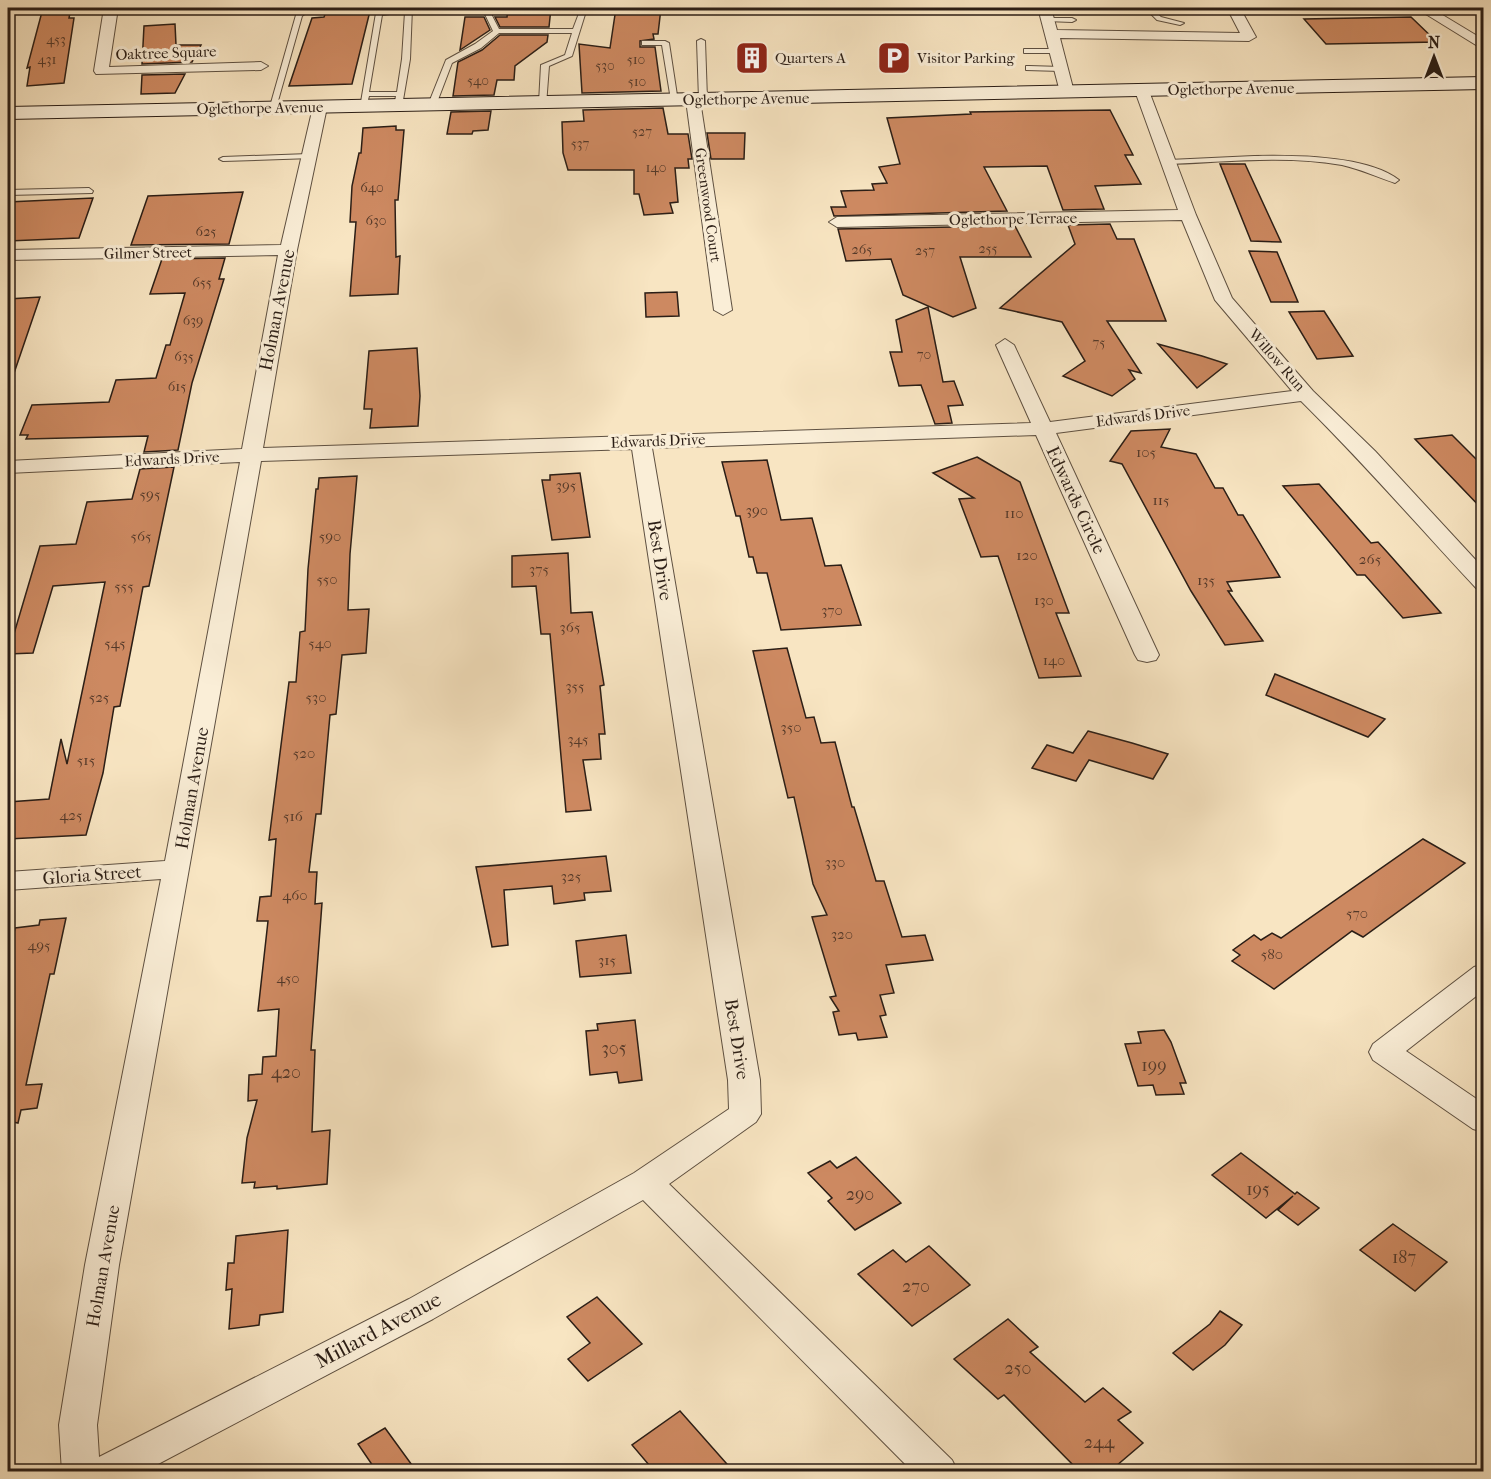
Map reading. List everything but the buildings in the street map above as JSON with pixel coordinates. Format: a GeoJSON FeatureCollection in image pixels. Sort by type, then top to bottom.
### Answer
{"type":"FeatureCollection","features":[{"type":"Feature","properties":{"kind":"main road","name":"Oglethorpe Avenue"},"geometry":{"type":"LineString","coordinates":[[8,113],[320,107],[364,100],[399,100],[432,105],[1484,83]]}},
{"type":"Feature","properties":{"kind":"street","name":"Oaktree Square"},"geometry":{"type":"LineString","coordinates":[[111,8],[101,72],[261,66]]}},
{"type":"Feature","properties":{"kind":"street"},"geometry":{"type":"LineString","coordinates":[[1052,34],[1181,25],[1249,37],[1234,8]]}},
{"type":"Feature","properties":{"kind":"street"},"geometry":{"type":"LineString","coordinates":[[1423,8],[1480,41]]}},
{"type":"Feature","properties":{"kind":"street"},"geometry":{"type":"LineString","coordinates":[[1046,14],[1068,92]]}},
{"type":"Feature","properties":{"kind":"street","name":"Willow Run"},"geometry":{"type":"LineString","coordinates":[[1143,91],[1188,215],[1224,300],[1306,395],[1368,455],[1413,509],[1484,583]]}},
{"type":"Feature","properties":{"kind":"street","name":"Greenwood Court"},"geometry":{"type":"LineString","coordinates":[[690,100],[723,310]]}},
{"type":"Feature","properties":{"kind":"street","name":"Holman Avenue"},"geometry":{"type":"LineString","coordinates":[[81,1472],[78,1425],[102,1265],[177,869],[288,250],[320,107]]}},
{"type":"Feature","properties":{"kind":"street","name":"Oglethorpe Terrace"},"geometry":{"type":"LineString","coordinates":[[837,222],[1188,215]]}},
{"type":"Feature","properties":{"kind":"street","name":"Gilmer Street"},"geometry":{"type":"LineString","coordinates":[[8,255],[288,250]]}},
{"type":"Feature","properties":{"kind":"street","name":"Edwards Circle"},"geometry":{"type":"LineString","coordinates":[[1005,345],[1147,655]]}},
{"type":"Feature","properties":{"kind":"street","name":"Edwards Drive"},"geometry":{"type":"LineString","coordinates":[[8,467],[250,455],[1043,429],[1306,395]]}},
{"type":"Feature","properties":{"kind":"street","name":"Best Drive"},"geometry":{"type":"LineString","coordinates":[[641,441],[744,1080],[745,1114],[646,1182]]}},
{"type":"Feature","properties":{"kind":"street","name":"Gloria Street"},"geometry":{"type":"LineString","coordinates":[[8,881],[177,869]]}},
{"type":"Feature","properties":{"kind":"street"},"geometry":{"type":"LineString","coordinates":[[1484,974],[1384,1052],[1484,1120]]}},
{"type":"Feature","properties":{"kind":"street"},"geometry":{"type":"LineString","coordinates":[[646,1182],[939,1472]]}},
{"type":"Feature","properties":{"kind":"street","name":"Millard Avenue"},"geometry":{"type":"LineString","coordinates":[[106,1472],[421,1309],[646,1182]]}},
{"type":"Feature","properties":{"kind":"lane"},"geometry":{"type":"LineString","coordinates":[[272,108],[299,15],[310,8]]}},
{"type":"Feature","properties":{"kind":"lane"},"geometry":{"type":"LineString","coordinates":[[364,100],[379,13],[410,8],[399,100]]}},
{"type":"Feature","properties":{"kind":"lane"},"geometry":{"type":"LineString","coordinates":[[485,8],[497,31]]}},
{"type":"Feature","properties":{"kind":"lane"},"geometry":{"type":"LineString","coordinates":[[543,103],[545,65],[568,56],[584,8]]}},
{"type":"Feature","properties":{"kind":"lane"},"geometry":{"type":"LineString","coordinates":[[1149,8],[1159,19],[1181,25]]}},
{"type":"Feature","properties":{"kind":"lane"},"geometry":{"type":"LineString","coordinates":[[1046,14],[1072,20]]}},
{"type":"Feature","properties":{"kind":"lane"},"geometry":{"type":"LineString","coordinates":[[432,105],[449,62],[478,46],[497,31],[577,31]]}},
{"type":"Feature","properties":{"kind":"lane"},"geometry":{"type":"LineString","coordinates":[[690,100],[701,41]]}},
{"type":"Feature","properties":{"kind":"lane"},"geometry":{"type":"LineString","coordinates":[[645,43],[665,43],[690,100]]}},
{"type":"Feature","properties":{"kind":"lane"},"geometry":{"type":"LineString","coordinates":[[1027,51],[1056,51]]}},
{"type":"Feature","properties":{"kind":"lane"},"geometry":{"type":"LineString","coordinates":[[1029,68],[1061,69]]}},
{"type":"Feature","properties":{"kind":"lane"},"geometry":{"type":"LineString","coordinates":[[223,159],[309,156]]}},
{"type":"Feature","properties":{"kind":"lane"},"geometry":{"type":"LineString","coordinates":[[1169,162],[1317,160],[1377,171],[1395,180]]}},
{"type":"Feature","properties":{"kind":"lane"},"geometry":{"type":"LineString","coordinates":[[8,193],[89,191]]}},
{"type":"Feature","properties":{"kind":"place","name":"Quarters A"},"geometry":{"type":"Point","coordinates":[752,58]}},
{"type":"Feature","properties":{"kind":"place","name":"Visitor Parking"},"geometry":{"type":"Point","coordinates":[894,58]}}]}
